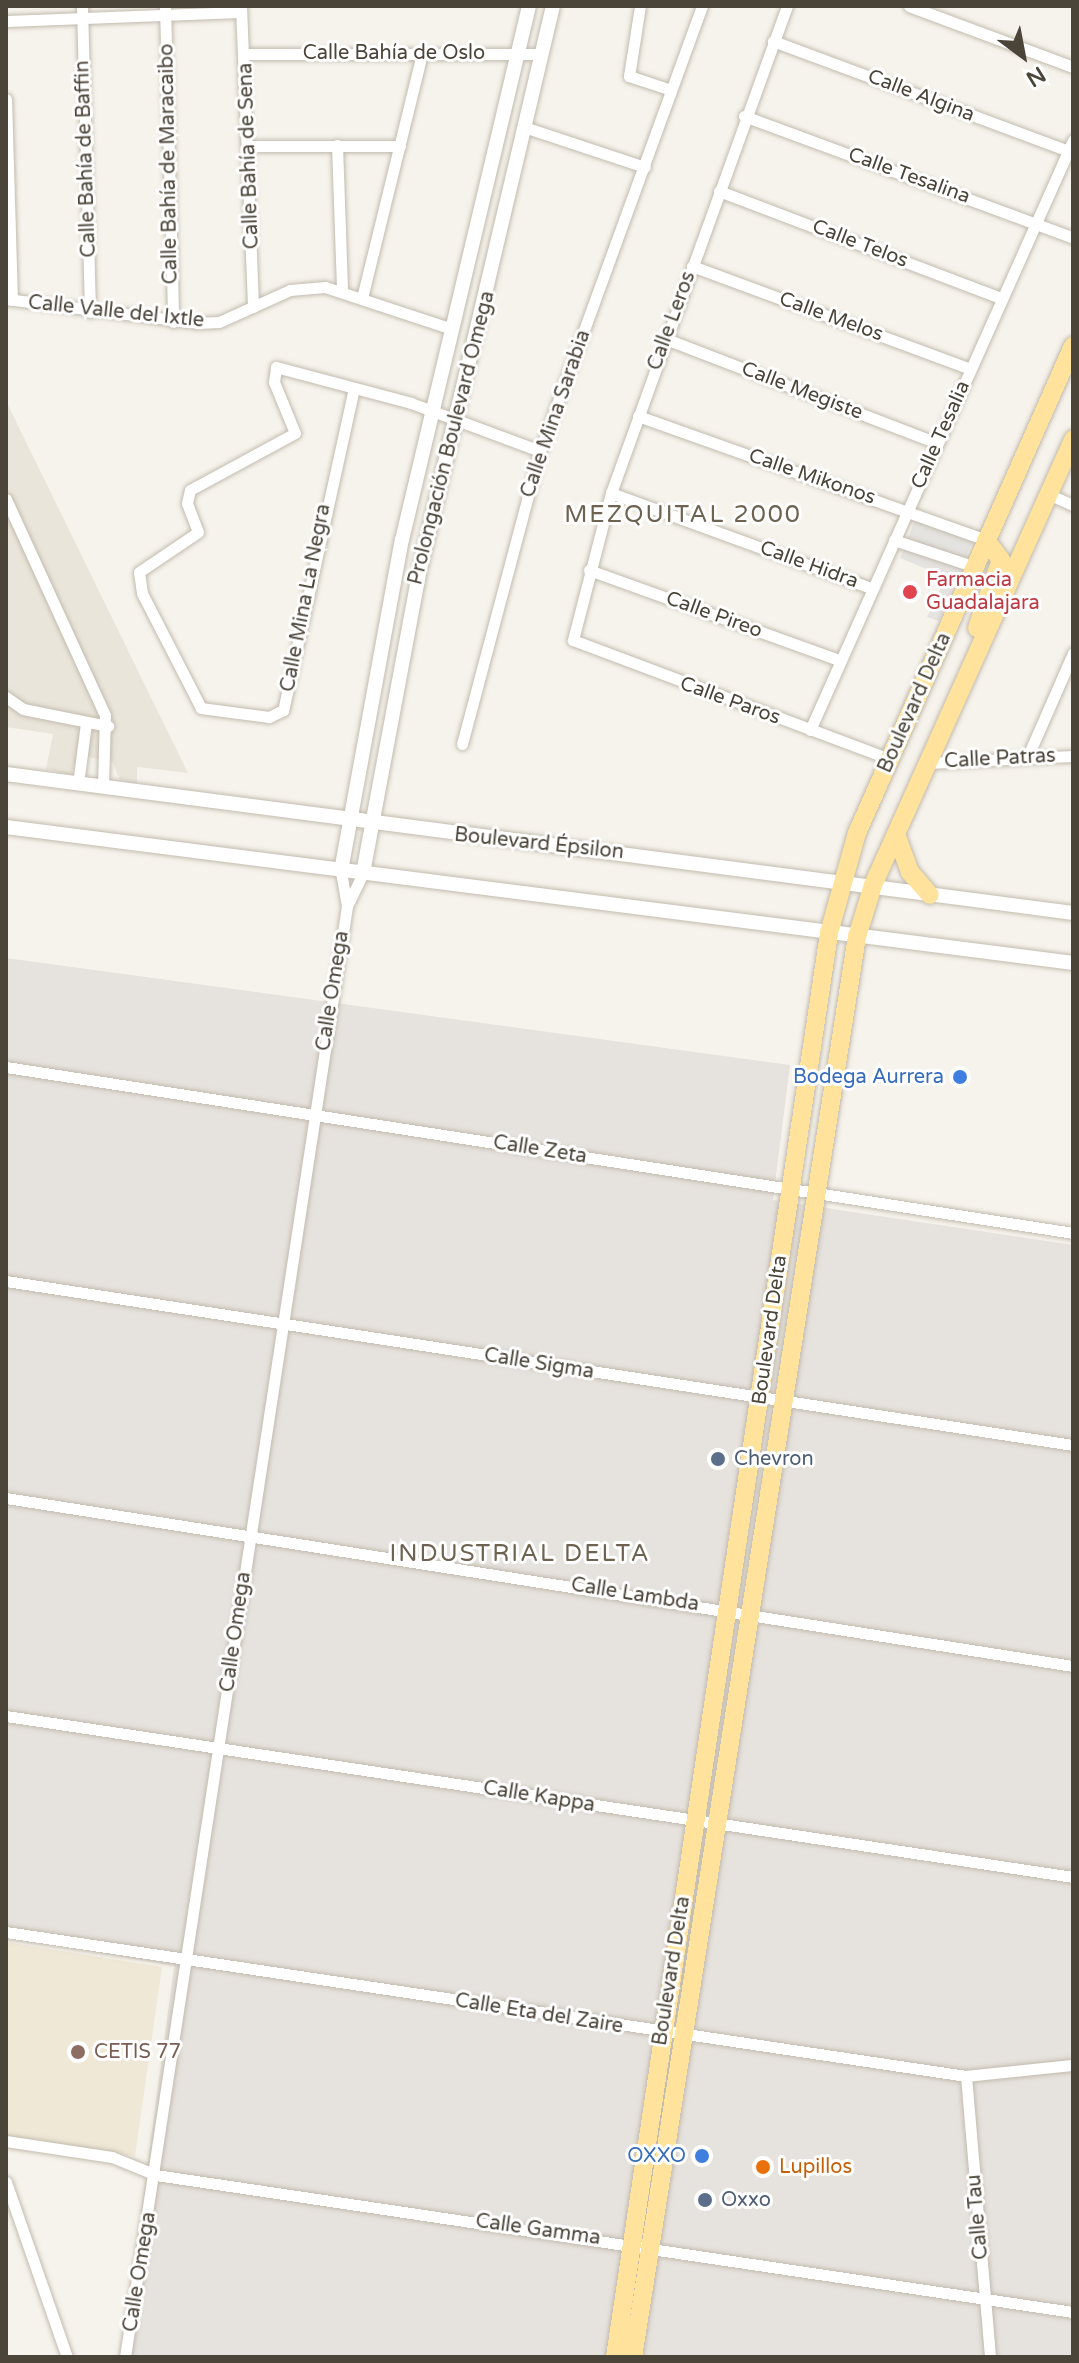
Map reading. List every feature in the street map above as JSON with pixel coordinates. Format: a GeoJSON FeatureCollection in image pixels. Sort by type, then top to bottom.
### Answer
{"type":"FeatureCollection","features":[{"type":"Feature","properties":{"kind":"main road","name":"Boulevard Delta"},"geometry":{"type":"LineString","coordinates":[[615,2357],[682,2036],[727,1609],[829,933],[841,881],[890,759],[1073,346]]}},
{"type":"Feature","properties":{"kind":"main road","name":"Boulevard Delta"},"geometry":{"type":"LineString","coordinates":[[633,2357],[640,2244],[663,2034],[747,1611],[812,1192],[857,937],[873,885],[1073,439]]}},
{"type":"Feature","properties":{"kind":"main road"},"geometry":{"type":"LineString","coordinates":[[972,659],[1001,560],[986,540]]}},
{"type":"Feature","properties":{"kind":"main road"},"geometry":{"type":"LineString","coordinates":[[896,834],[910,872],[930,895]]}},
{"type":"Feature","properties":{"kind":"street","name":"Calle Bahía de Baffin"},"geometry":{"type":"LineString","coordinates":[[82,6],[90,312]]}},
{"type":"Feature","properties":{"kind":"street","name":"Prolongación Boulevard Omega"},"geometry":{"type":"LineString","coordinates":[[341,871],[387,607],[529,6]]}},
{"type":"Feature","properties":{"kind":"street","name":"Prolongación Boulevard Omega"},"geometry":{"type":"LineString","coordinates":[[363,873],[376,825],[420,569],[527,128],[553,6]]}},
{"type":"Feature","properties":{"kind":"street"},"geometry":{"type":"LineString","coordinates":[[640,6],[629,76],[671,90]]}},
{"type":"Feature","properties":{"kind":"street","name":"Calle Mina Sarabia"},"geometry":{"type":"LineString","coordinates":[[462,744],[540,451],[702,6]]}},
{"type":"Feature","properties":{"kind":"street","name":"Calle Leros"},"geometry":{"type":"LineString","coordinates":[[573,640],[611,493],[744,116],[787,6]]}},
{"type":"Feature","properties":{"kind":"street"},"geometry":{"type":"LineString","coordinates":[[909,6],[1073,67]]}},
{"type":"Feature","properties":{"kind":"street"},"geometry":{"type":"LineString","coordinates":[[6,21],[83,19],[165,10],[241,9]]}},
{"type":"Feature","properties":{"kind":"street","name":"Calle Bahía de Sena"},"geometry":{"type":"LineString","coordinates":[[241,9],[249,146],[253,307]]}},
{"type":"Feature","properties":{"kind":"street","name":"Calle Bahía de Maracaibo"},"geometry":{"type":"LineString","coordinates":[[165,10],[173,322]]}},
{"type":"Feature","properties":{"kind":"street","name":"Calle Algina"},"geometry":{"type":"LineString","coordinates":[[773,41],[1071,146]]}},
{"type":"Feature","properties":{"kind":"street"},"geometry":{"type":"LineString","coordinates":[[362,298],[422,53]]}},
{"type":"Feature","properties":{"kind":"street","name":"Calle Bahía de Oslo"},"geometry":{"type":"LineString","coordinates":[[245,54],[542,54]]}},
{"type":"Feature","properties":{"kind":"street"},"geometry":{"type":"LineString","coordinates":[[6,99],[9,300]]}},
{"type":"Feature","properties":{"kind":"street","name":"Calle Tesalina"},"geometry":{"type":"LineString","coordinates":[[744,116],[1073,238]]}},
{"type":"Feature","properties":{"kind":"street"},"geometry":{"type":"LineString","coordinates":[[527,128],[645,167]]}},
{"type":"Feature","properties":{"kind":"street"},"geometry":{"type":"LineString","coordinates":[[337,145],[342,290]]}},
{"type":"Feature","properties":{"kind":"street"},"geometry":{"type":"LineString","coordinates":[[249,146],[400,146]]}},
{"type":"Feature","properties":{"kind":"street","name":"Calle Tesalia"},"geometry":{"type":"LineString","coordinates":[[810,730],[1071,146]]}},
{"type":"Feature","properties":{"kind":"street","name":"Calle Telos"},"geometry":{"type":"LineString","coordinates":[[719,191],[1001,298]]}},
{"type":"Feature","properties":{"kind":"street","name":"Calle Melos"},"geometry":{"type":"LineString","coordinates":[[692,266],[970,369]]}},
{"type":"Feature","properties":{"kind":"street","name":"Calle Valle del Ixtle"},"geometry":{"type":"LineString","coordinates":[[9,300],[173,322],[219,322],[307,287],[342,290],[452,329]]}},
{"type":"Feature","properties":{"kind":"street","name":"Calle Megiste"},"geometry":{"type":"LineString","coordinates":[[666,339],[937,443]]}},
{"type":"Feature","properties":{"kind":"street","name":"Calle Mina La Negra"},"geometry":{"type":"LineString","coordinates":[[354,388],[283,710],[269,717],[201,708],[142,593],[139,572],[198,532],[187,503],[190,490],[295,433],[274,382],[276,367],[354,388],[433,413],[540,451]]}},
{"type":"Feature","properties":{"kind":"street","name":"Calle Mikonos"},"geometry":{"type":"LineString","coordinates":[[638,416],[986,540]]}},
{"type":"Feature","properties":{"kind":"street","name":"Calle Hidra"},"geometry":{"type":"LineString","coordinates":[[611,493],[871,588]]}},
{"type":"Feature","properties":{"kind":"street"},"geometry":{"type":"LineString","coordinates":[[1048,494],[1073,505]]}},
{"type":"Feature","properties":{"kind":"street"},"geometry":{"type":"LineString","coordinates":[[6,499],[108,726],[103,787]]}},
{"type":"Feature","properties":{"kind":"street"},"geometry":{"type":"LineString","coordinates":[[894,540],[975,567]]}},
{"type":"Feature","properties":{"kind":"street","name":"Calle Pireo"},"geometry":{"type":"LineString","coordinates":[[589,570],[839,660]]}},
{"type":"Feature","properties":{"kind":"street","name":"Calle Paros"},"geometry":{"type":"LineString","coordinates":[[573,640],[890,759]]}},
{"type":"Feature","properties":{"kind":"street"},"geometry":{"type":"LineString","coordinates":[[1027,758],[1073,653]]}},
{"type":"Feature","properties":{"kind":"street"},"geometry":{"type":"LineString","coordinates":[[6,697],[23,709],[108,726]]}},
{"type":"Feature","properties":{"kind":"street"},"geometry":{"type":"LineString","coordinates":[[78,784],[86,723]]}},
{"type":"Feature","properties":{"kind":"street","name":"Calle Patras"},"geometry":{"type":"LineString","coordinates":[[928,763],[1073,756]]}},
{"type":"Feature","properties":{"kind":"street","name":"Boulevard Épsilon"},"geometry":{"type":"LineString","coordinates":[[6,774],[351,822],[873,885],[1073,913]]}},
{"type":"Feature","properties":{"kind":"street"},"geometry":{"type":"LineString","coordinates":[[6,827],[1073,963]]}},
{"type":"Feature","properties":{"kind":"street","name":"Calle Omega"},"geometry":{"type":"LineString","coordinates":[[341,871],[347,906]]}},
{"type":"Feature","properties":{"kind":"street","name":"Calle Omega"},"geometry":{"type":"LineString","coordinates":[[125,2357],[156,2175],[250,1534],[347,906],[363,873]]}},
{"type":"Feature","properties":{"kind":"street","name":"Calle Zeta"},"geometry":{"type":"LineString","coordinates":[[6,1067],[1073,1233]]}},
{"type":"Feature","properties":{"kind":"street","name":"Calle Sigma"},"geometry":{"type":"LineString","coordinates":[[6,1281],[1073,1445]]}},
{"type":"Feature","properties":{"kind":"street","name":"Calle Lambda"},"geometry":{"type":"LineString","coordinates":[[6,1498],[747,1611],[1073,1666]]}},
{"type":"Feature","properties":{"kind":"street","name":"Calle Kappa"},"geometry":{"type":"LineString","coordinates":[[6,1716],[1073,1877]]}},
{"type":"Feature","properties":{"kind":"street","name":"Calle Eta del Zaire"},"geometry":{"type":"LineString","coordinates":[[6,1932],[663,2034],[966,2076],[1073,2065]]}},
{"type":"Feature","properties":{"kind":"street","name":"Calle Tau"},"geometry":{"type":"LineString","coordinates":[[966,2076],[990,2357]]}},
{"type":"Feature","properties":{"kind":"street","name":"Calle Gamma"},"geometry":{"type":"LineString","coordinates":[[6,2141],[112,2157],[156,2175],[640,2244],[1073,2312]]}},
{"type":"Feature","properties":{"kind":"street"},"geometry":{"type":"LineString","coordinates":[[6,2182],[67,2357]]}},
{"type":"Feature","properties":{"kind":"shaded area"},"geometry":{"type":"Polygon","coordinates":[[[6,401],[188,773],[137,767],[137,784],[120,780],[113,763],[80,755],[70,775],[46,769],[53,734],[6,727],[6,401]]]}},
{"type":"Feature","properties":{"kind":"shaded area","name":"Farmacia Guadalajara"},"geometry":{"type":"Polygon","coordinates":[[[916,518],[972,542],[939,621],[927,617],[946,577],[900,558],[916,518]]]}},
{"type":"Feature","properties":{"kind":"shaded area"},"geometry":{"type":"Polygon","coordinates":[[[6,958],[790,1065],[773,1200],[1073,1245],[1073,2357],[122,2357],[174,1966],[6,1936],[6,958]]]}},
{"type":"Feature","properties":{"kind":"shaded area","name":"CETIS 77"},"geometry":{"type":"Polygon","coordinates":[[[6,1942],[162,1967],[135,2156],[6,2137],[6,1942]]]}},
{"type":"Feature","properties":{"kind":"place","name":"Farmacia Guadalajara"},"geometry":{"type":"Point","coordinates":[910,592]}},
{"type":"Feature","properties":{"kind":"place","name":"Bodega Aurrera"},"geometry":{"type":"Point","coordinates":[960,1077]}},
{"type":"Feature","properties":{"kind":"place","name":"Chevron"},"geometry":{"type":"Point","coordinates":[718,1459]}},
{"type":"Feature","properties":{"kind":"place","name":"CETIS 77"},"geometry":{"type":"Point","coordinates":[78,2052]}},
{"type":"Feature","properties":{"kind":"place","name":"OXXO"},"geometry":{"type":"Point","coordinates":[702,2156]}},
{"type":"Feature","properties":{"kind":"place","name":"Lupillos"},"geometry":{"type":"Point","coordinates":[763,2167]}},
{"type":"Feature","properties":{"kind":"place","name":"Oxxo"},"geometry":{"type":"Point","coordinates":[705,2200]}},
{"type":"Feature","properties":{"kind":"district","name":"MEZQUITAL 2000"},"geometry":{"type":"Point","coordinates":[683,515]}},
{"type":"Feature","properties":{"kind":"district","name":"INDUSTRIAL DELTA"},"geometry":{"type":"Point","coordinates":[520,1554]}}]}
